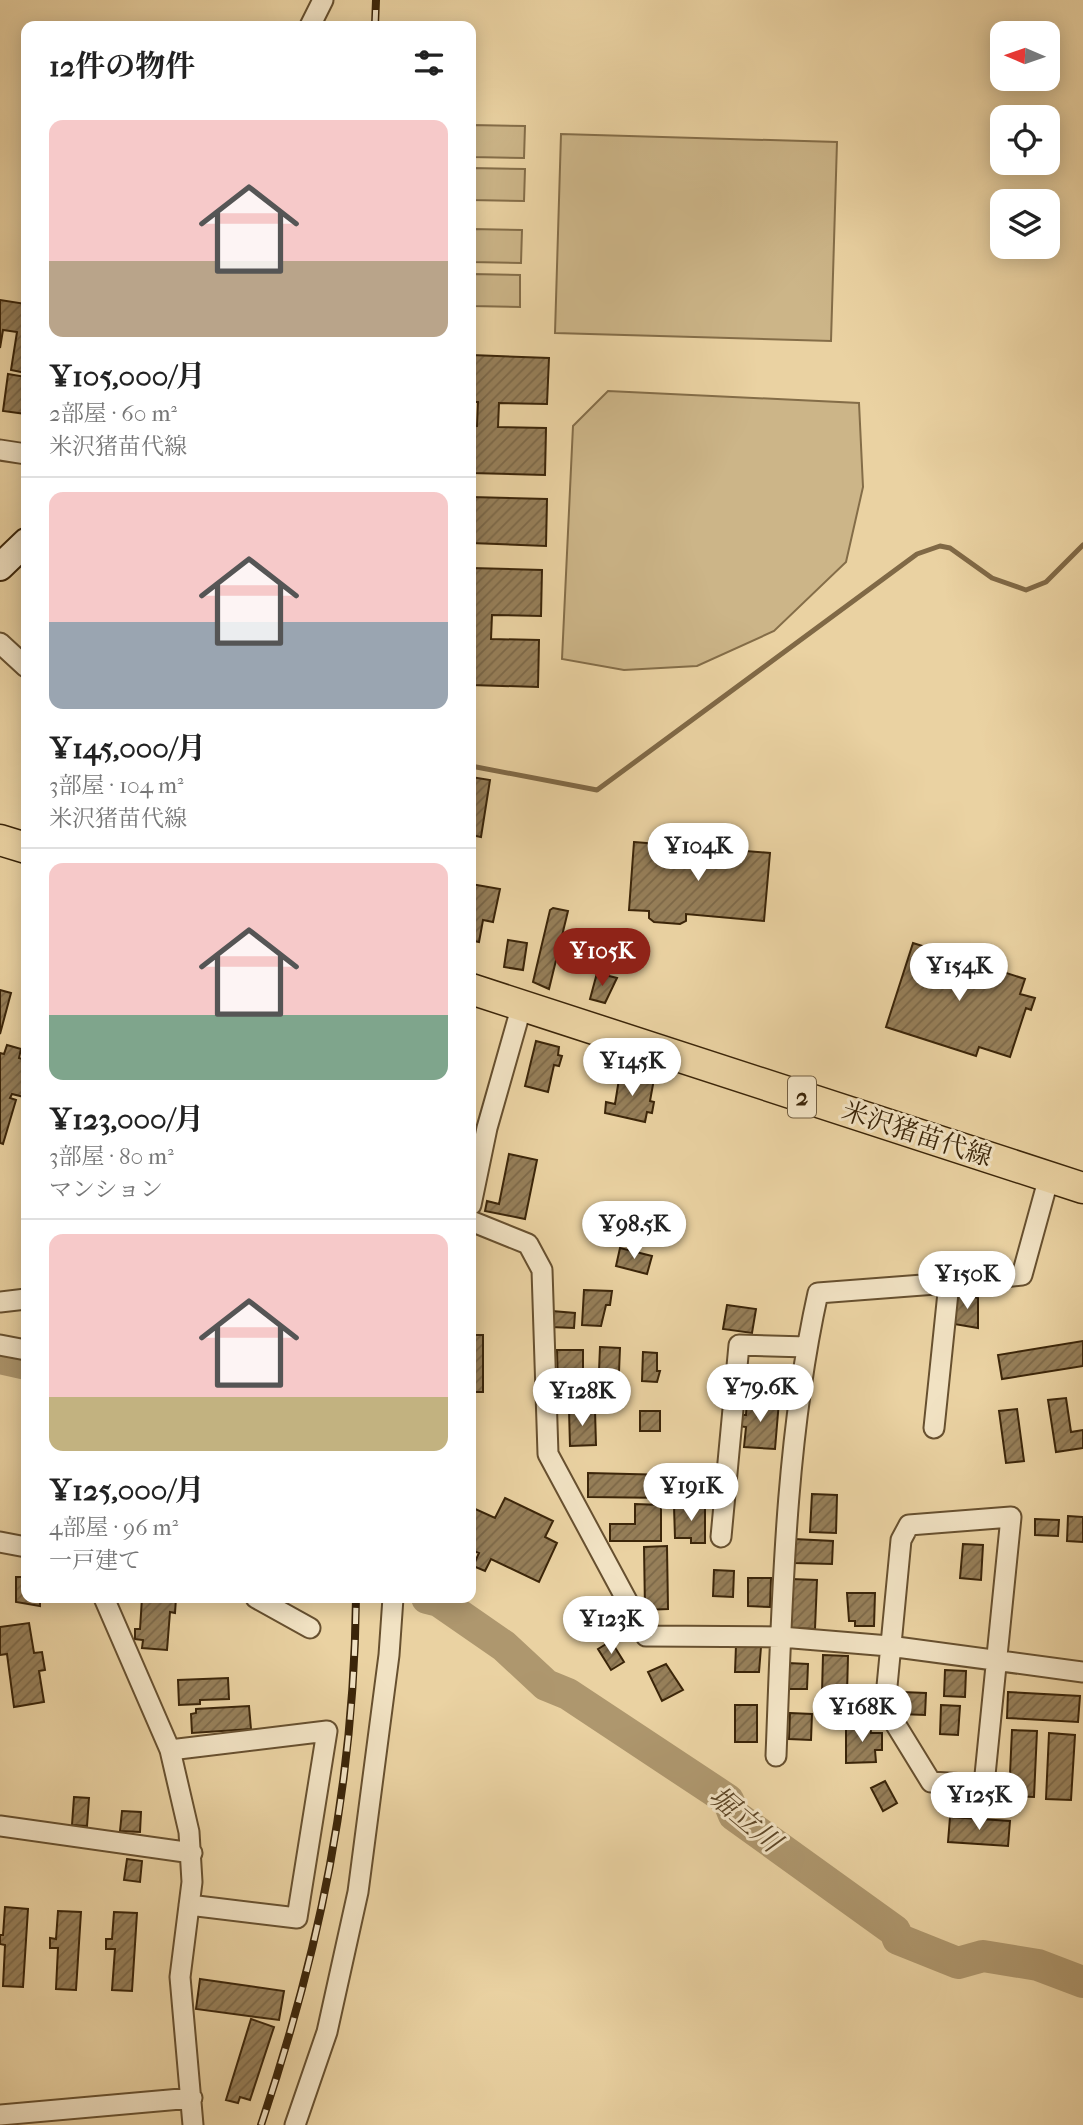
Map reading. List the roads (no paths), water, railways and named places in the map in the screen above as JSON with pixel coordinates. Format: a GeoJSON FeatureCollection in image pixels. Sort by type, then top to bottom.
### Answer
{"type":"FeatureCollection","features":[{"type":"Feature","properties":{"kind":"main road"},"geometry":{"type":"LineString","coordinates":[[0,840],[21,846]]}},
{"type":"Feature","properties":{"kind":"main road","name":"米沢猪苗代線"},"geometry":{"type":"LineString","coordinates":[[476,991],[1083,1188]]}},
{"type":"Feature","properties":{"kind":"street"},"geometry":{"type":"LineString","coordinates":[[312,21],[323,0]]}},
{"type":"Feature","properties":{"kind":"street"},"geometry":{"type":"LineString","coordinates":[[0,450],[21,453]]}},
{"type":"Feature","properties":{"kind":"street"},"geometry":{"type":"LineString","coordinates":[[0,567],[21,547]]}},
{"type":"Feature","properties":{"kind":"street"},"geometry":{"type":"LineString","coordinates":[[0,643],[21,662]]}},
{"type":"Feature","properties":{"kind":"street"},"geometry":{"type":"LineString","coordinates":[[476,1181],[487,1128],[522,1005]]}},
{"type":"Feature","properties":{"kind":"street"},"geometry":{"type":"LineString","coordinates":[[776,1756],[786,1539],[807,1347],[818,1293],[1022,1275],[1049,1177]]}},
{"type":"Feature","properties":{"kind":"street"},"geometry":{"type":"LineString","coordinates":[[476,1223],[528,1244],[542,1270],[548,1454],[646,1636],[781,1637],[889,1646],[1083,1672]]}},
{"type":"Feature","properties":{"kind":"street"},"geometry":{"type":"LineString","coordinates":[[934,1428],[949,1283]]}},
{"type":"Feature","properties":{"kind":"street"},"geometry":{"type":"LineString","coordinates":[[0,1302],[21,1300]]}},
{"type":"Feature","properties":{"kind":"street"},"geometry":{"type":"LineString","coordinates":[[0,1345],[21,1349]]}},
{"type":"Feature","properties":{"kind":"street"},"geometry":{"type":"LineString","coordinates":[[721,1537],[739,1345],[807,1347]]}},
{"type":"Feature","properties":{"kind":"street"},"geometry":{"type":"LineString","coordinates":[[1011,1517],[984,1784],[931,1782],[884,1707],[889,1646],[901,1540],[909,1525],[1011,1517]]}},
{"type":"Feature","properties":{"kind":"street"},"geometry":{"type":"LineString","coordinates":[[0,1542],[21,1546]]}},
{"type":"Feature","properties":{"kind":"street"},"geometry":{"type":"LineString","coordinates":[[106,1603],[170,1749],[192,1853],[180,1977],[193,2125]]}},
{"type":"Feature","properties":{"kind":"street"},"geometry":{"type":"LineString","coordinates":[[265,1603],[310,1628]]}},
{"type":"Feature","properties":{"kind":"street"},"geometry":{"type":"LineString","coordinates":[[295,2125],[327,2032],[358,1892],[389,1655],[393,1603]]}},
{"type":"Feature","properties":{"kind":"street"},"geometry":{"type":"LineString","coordinates":[[170,1749],[327,1731],[298,1919],[189,1905]]}},
{"type":"Feature","properties":{"kind":"street"},"geometry":{"type":"LineString","coordinates":[[0,1826],[192,1853]]}},
{"type":"Feature","properties":{"kind":"street"},"geometry":{"type":"LineString","coordinates":[[0,2115],[192,2098]]}},
{"type":"Feature","properties":{"kind":"waterway"},"geometry":{"type":"LineString","coordinates":[[476,767],[597,790],[917,554],[940,546],[950,548],[992,578],[1026,590],[1046,582],[1083,545]]}},
{"type":"Feature","properties":{"kind":"waterway","name":"堀立川"},"geometry":{"type":"LineString","coordinates":[[0,1358],[21,1363]]}},
{"type":"Feature","properties":{"kind":"waterway","name":"堀立川"},"geometry":{"type":"LineString","coordinates":[[442,1603],[504,1646],[546,1685],[568,1694],[728,1800],[734,1815],[895,1931],[898,1939],[958,1963],[983,1956],[1038,1965],[1083,1982]]}},
{"type":"Feature","properties":{"kind":"railway"},"geometry":{"type":"LineString","coordinates":[[375,21],[376,0]]}},
{"type":"Feature","properties":{"kind":"railway"},"geometry":{"type":"LineString","coordinates":[[261,2125],[300,1995],[330,1865],[349,1734],[356,1603]]}}]}
